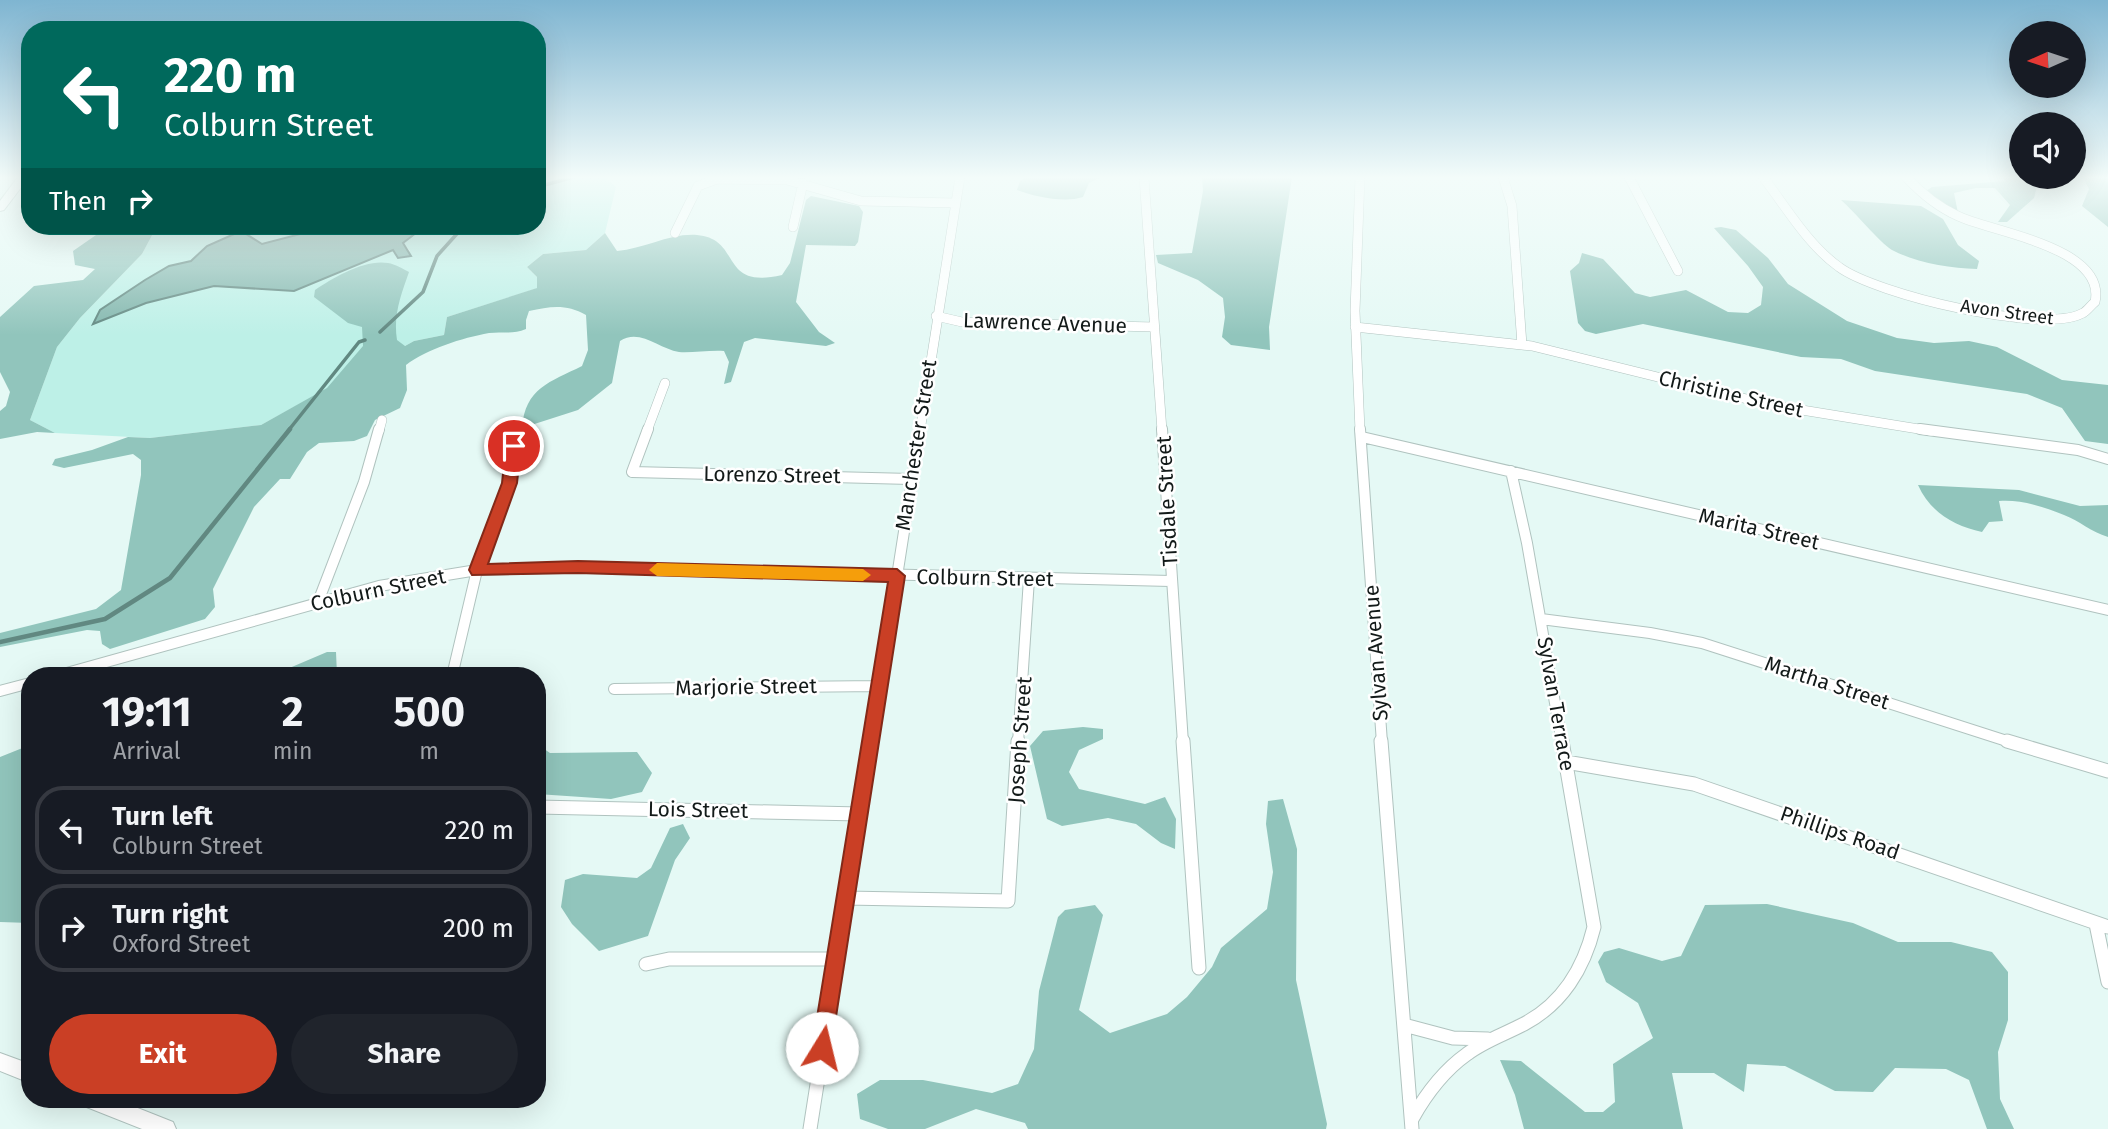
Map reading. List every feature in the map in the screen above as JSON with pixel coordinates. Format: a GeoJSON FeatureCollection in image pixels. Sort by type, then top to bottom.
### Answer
{"type":"FeatureCollection","features":[{"type":"Feature","properties":{"kind":"street","name":"Manchester Street"},"geometry":{"type":"LineString","coordinates":[[810,1129],[951,230]]}},
{"type":"Feature","properties":{"kind":"street","name":"Tisdale Street"},"geometry":{"type":"LineString","coordinates":[[1148,230],[1199,968]]}},
{"type":"Feature","properties":{"kind":"street","name":"Sylvan Avenue"},"geometry":{"type":"LineString","coordinates":[[1358,230],[1355,327],[1357,393],[1382,765],[1412,1124]]}},
{"type":"Feature","properties":{"kind":"street"},"geometry":{"type":"LineString","coordinates":[[1514,230],[1522,345]]}},
{"type":"Feature","properties":{"kind":"street"},"geometry":{"type":"LineString","coordinates":[[1656,230],[1678,271]]}},
{"type":"Feature","properties":{"kind":"street","name":"Avon Street"},"geometry":{"type":"LineString","coordinates":[[1804,230],[1837,267],[1871,285],[1898,294],[2041,320],[2066,319],[2086,314],[2095,303],[2096,289],[2088,274],[2071,258],[2029,239],[1999,230]]}},
{"type":"Feature","properties":{"kind":"street","name":"Lawrence Avenue"},"geometry":{"type":"LineString","coordinates":[[936,316],[962,322],[1154,327]]}},
{"type":"Feature","properties":{"kind":"street","name":"Christine Street"},"geometry":{"type":"LineString","coordinates":[[1355,327],[1522,345],[1771,405],[2005,442],[2078,450],[2108,459]]}},
{"type":"Feature","properties":{"kind":"street","name":"Lorenzo Street"},"geometry":{"type":"LineString","coordinates":[[664,383],[632,472],[911,478]]}},
{"type":"Feature","properties":{"kind":"street"},"geometry":{"type":"LineString","coordinates":[[318,603],[365,482],[383,420]]}},
{"type":"Feature","properties":{"kind":"street"},"geometry":{"type":"LineString","coordinates":[[1362,437],[1511,471]]}},
{"type":"Feature","properties":{"kind":"street"},"geometry":{"type":"LineString","coordinates":[[454,667],[477,570],[509,483],[514,446]]}},
{"type":"Feature","properties":{"kind":"street","name":"Marita Street"},"geometry":{"type":"LineString","coordinates":[[1511,471],[2108,610]]}},
{"type":"Feature","properties":{"kind":"street","name":"Sylvan Terrace"},"geometry":{"type":"LineString","coordinates":[[1412,1124],[1436,1080],[1462,1057],[1488,1040],[1525,1023],[1557,999],[1576,976],[1592,937],[1594,919],[1541,619],[1511,471]]}},
{"type":"Feature","properties":{"kind":"street","name":"Colburn Street"},"geometry":{"type":"LineString","coordinates":[[88,667],[379,586],[477,570],[578,567],[1171,581]]}},
{"type":"Feature","properties":{"kind":"street","name":"Joseph Street"},"geometry":{"type":"LineString","coordinates":[[846,898],[1008,901],[1029,579]]}},
{"type":"Feature","properties":{"kind":"street","name":"Martha Street"},"geometry":{"type":"LineString","coordinates":[[1541,619],[1650,633],[1702,643],[1966,729],[2108,771]]}},
{"type":"Feature","properties":{"kind":"street"},"geometry":{"type":"LineString","coordinates":[[0,691],[21,685]]}},
{"type":"Feature","properties":{"kind":"street","name":"Marjorie Street"},"geometry":{"type":"LineString","coordinates":[[614,689],[878,686]]}},
{"type":"Feature","properties":{"kind":"street","name":"Phillips Road"},"geometry":{"type":"LineString","coordinates":[[1566,762],[1694,784],[1888,849],[2102,926]]}},
{"type":"Feature","properties":{"kind":"street","name":"Lois Street"},"geometry":{"type":"LineString","coordinates":[[546,807],[860,814]]}},
{"type":"Feature","properties":{"kind":"street"},"geometry":{"type":"LineString","coordinates":[[2102,926],[2108,982]]}},
{"type":"Feature","properties":{"kind":"street"},"geometry":{"type":"LineString","coordinates":[[646,964],[669,959],[836,959]]}},
{"type":"Feature","properties":{"kind":"street","name":"Sylvan Terrace"},"geometry":{"type":"LineString","coordinates":[[1404,1026],[1453,1038],[1488,1040]]}},
{"type":"Feature","properties":{"kind":"street"},"geometry":{"type":"LineString","coordinates":[[0,1062],[21,1070]]}},
{"type":"Feature","properties":{"kind":"street"},"geometry":{"type":"LineString","coordinates":[[114,1108],[166,1129]]}},
{"type":"Feature","properties":{"kind":"shaded area"},"geometry":{"type":"Polygon","coordinates":[[[546,230],[606,230],[586,250],[543,254],[527,267],[537,277],[538,288],[447,317],[444,335],[414,341],[261,425],[150,438],[55,433],[30,420],[57,347],[80,318],[142,254],[152,235],[296,235],[261,244],[207,246],[191,261],[169,266],[93,324],[146,303],[215,286],[294,291],[393,250],[398,257],[410,251],[403,243],[413,235],[546,235],[546,230]]]}},
{"type":"Feature","properties":{"kind":"shaded area"},"geometry":{"type":"Polygon","coordinates":[[[798,230],[860,230],[855,246],[806,245],[796,302],[819,332],[835,343],[826,346],[755,338],[744,342],[731,382],[724,384],[729,362],[724,351],[679,352],[642,338],[627,338],[620,341],[612,383],[578,410],[522,428],[528,404],[534,395],[550,382],[582,366],[588,350],[586,315],[559,307],[529,311],[526,329],[468,338],[414,359],[406,365],[407,390],[400,408],[375,420],[367,436],[354,441],[319,443],[307,452],[290,479],[280,479],[254,507],[213,589],[215,607],[205,619],[110,649],[102,644],[100,631],[87,630],[0,647],[0,633],[96,609],[121,590],[141,475],[141,460],[133,454],[64,468],[52,465],[55,459],[128,437],[150,438],[261,425],[327,388],[363,346],[362,327],[348,323],[314,297],[315,290],[350,270],[379,262],[393,264],[409,272],[398,305],[396,322],[397,340],[405,346],[414,341],[444,335],[447,317],[537,288],[537,277],[527,267],[543,254],[586,250],[605,233],[617,251],[677,236],[697,235],[711,238],[721,245],[739,270],[748,276],[762,278],[782,275],[790,263],[798,230]]]}},
{"type":"Feature","properties":{"kind":"shaded area"},"geometry":{"type":"Polygon","coordinates":[[[1196,230],[1284,230],[1269,327],[1270,350],[1231,345],[1222,337],[1225,317],[1223,298],[1198,280],[1158,263],[1156,255],[1192,253],[1196,230]]]}},
{"type":"Feature","properties":{"kind":"shaded area"},"geometry":{"type":"Polygon","coordinates":[[[1716,230],[1736,230],[1768,258],[1788,284],[1847,321],[1897,338],[1934,343],[1969,341],[1997,347],[2062,380],[2108,385],[2108,444],[2085,441],[2062,408],[2027,394],[1875,371],[1841,359],[1801,357],[1643,324],[1596,334],[1585,331],[1578,323],[1570,271],[1579,263],[1582,253],[1603,259],[1635,293],[1650,297],[1686,290],[1728,312],[1748,313],[1761,305],[1763,287],[1716,230]]]}},
{"type":"Feature","properties":{"kind":"shaded area"},"geometry":{"type":"Polygon","coordinates":[[[1871,230],[1949,230],[1958,245],[1979,261],[1977,269],[1933,264],[1912,258],[1892,250],[1871,230]]]}},
{"type":"Feature","properties":{"kind":"shaded area"},"geometry":{"type":"Polygon","coordinates":[[[96,235],[152,235],[142,254],[80,318],[57,347],[30,420],[55,433],[37,432],[0,439],[0,411],[6,406],[10,392],[0,372],[0,317],[34,286],[83,280],[95,269],[75,265],[73,251],[96,235]]]}},
{"type":"Feature","properties":{"kind":"shaded area"},"geometry":{"type":"Polygon","coordinates":[[[232,235],[247,235],[262,244],[296,235],[413,235],[403,243],[411,256],[398,258],[393,250],[294,291],[214,286],[146,303],[93,324],[100,310],[169,266],[191,261],[207,246],[232,235]]]}},
{"type":"Feature","properties":{"kind":"shaded area"},"geometry":{"type":"Polygon","coordinates":[[[1918,485],[2019,490],[2080,506],[2108,505],[2108,537],[2049,509],[2024,502],[2007,501],[1999,501],[2003,521],[1989,522],[1982,532],[1944,516],[1929,503],[1918,485]]]}},
{"type":"Feature","properties":{"kind":"shaded area"},"geometry":{"type":"Polygon","coordinates":[[[327,652],[336,652],[337,667],[292,667],[327,652]]]}},
{"type":"Feature","properties":{"kind":"shaded area"},"geometry":{"type":"Polygon","coordinates":[[[1083,727],[1103,729],[1103,739],[1079,750],[1069,772],[1079,789],[1145,804],[1165,797],[1176,819],[1175,849],[1161,843],[1136,824],[1108,818],[1062,826],[1047,819],[1030,746],[1043,731],[1083,727]]]}},
{"type":"Feature","properties":{"kind":"shaded area"},"geometry":{"type":"Polygon","coordinates":[[[21,749],[21,923],[0,922],[0,757],[21,749]]]}},
{"type":"Feature","properties":{"kind":"shaded area"},"geometry":{"type":"Polygon","coordinates":[[[546,750],[550,753],[637,752],[652,773],[642,792],[611,799],[546,795],[546,750]]]}},
{"type":"Feature","properties":{"kind":"shaded area"},"geometry":{"type":"Polygon","coordinates":[[[1283,799],[1297,849],[1296,980],[1326,1129],[1028,1129],[1025,1123],[976,1109],[925,1129],[888,1129],[860,1119],[857,1094],[880,1080],[923,1080],[992,1093],[1018,1084],[1034,1049],[1039,991],[1058,917],[1065,910],[1095,905],[1103,915],[1079,1010],[1110,1033],[1167,1014],[1187,997],[1212,967],[1221,948],[1267,909],[1273,872],[1266,824],[1268,801],[1283,799]]]}},
{"type":"Feature","properties":{"kind":"shaded area"},"geometry":{"type":"Polygon","coordinates":[[[683,824],[690,838],[675,860],[648,936],[599,951],[572,924],[561,907],[565,880],[583,874],[637,878],[651,868],[670,828],[683,824]]]}},
{"type":"Feature","properties":{"kind":"shaded area"},"geometry":{"type":"Polygon","coordinates":[[[1767,904],[1853,923],[1898,942],[1951,942],[1992,952],[2008,972],[2008,1020],[1998,1052],[2000,1099],[2014,1129],[1987,1129],[1969,1080],[1946,1069],[1895,1068],[1873,1092],[1835,1091],[1785,1066],[1747,1064],[1744,1092],[1714,1073],[1672,1073],[1683,1129],[1524,1129],[1515,1095],[1500,1060],[1521,1061],[1585,1112],[1603,1112],[1615,1102],[1613,1064],[1653,1038],[1638,1003],[1606,982],[1598,962],[1604,952],[1619,948],[1662,961],[1681,956],[1705,905],[1767,904]]]}},
{"type":"Feature","properties":{"kind":"waterway"},"geometry":{"type":"LineString","coordinates":[[380,332],[423,292],[437,256],[456,235]]}},
{"type":"Feature","properties":{"kind":"waterway"},"geometry":{"type":"LineString","coordinates":[[288,431],[359,342],[365,340]]}},
{"type":"Feature","properties":{"kind":"waterway"},"geometry":{"type":"LineString","coordinates":[[0,642],[105,619],[170,578],[290,429]]}},
{"type":"Feature","properties":{"kind":"slow traffic"},"geometry":{"type":"LineString","coordinates":[[657,570],[863,575]]}},
{"type":"Feature","properties":{"kind":"route"},"geometry":{"type":"LineString","coordinates":[[514,446],[509,483],[477,570],[578,567],[897,576],[822,1048]]}}]}
